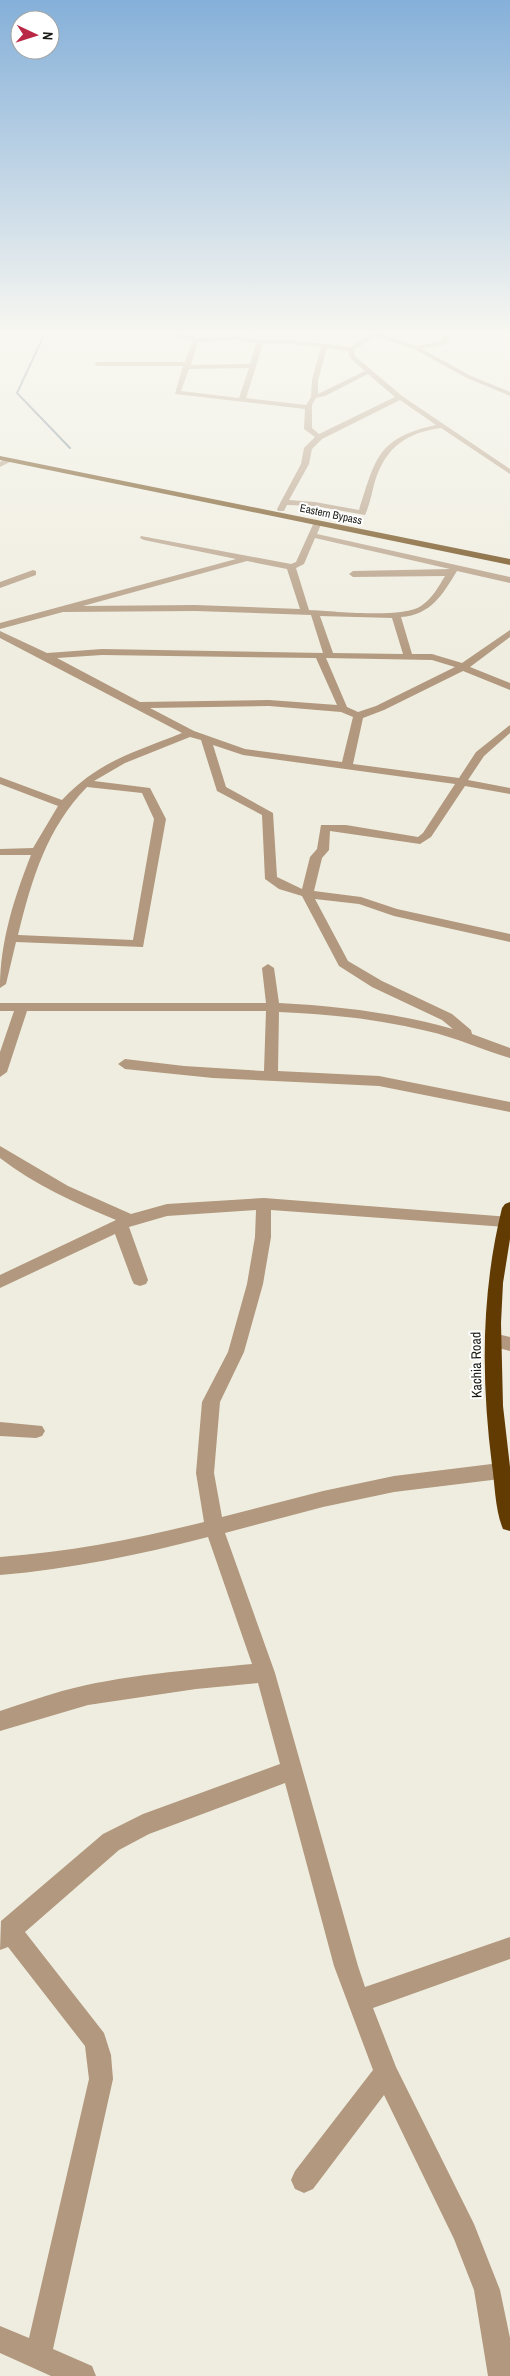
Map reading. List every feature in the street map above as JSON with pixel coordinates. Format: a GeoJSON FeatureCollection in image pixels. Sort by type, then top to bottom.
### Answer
{"type":"FeatureCollection","features":[{"type":"Feature","properties":{"kind":"highway","name":"Eastern Bypass"},"geometry":{"type":"LineString","coordinates":[[0,452],[283,505],[510,556]]}},
{"type":"Feature","properties":{"kind":"highway","name":"Eastern Bypass"},"geometry":{"type":"LineString","coordinates":[[0,458],[510,562]]}},
{"type":"Feature","properties":{"kind":"highway","name":"Kachia Road"},"geometry":{"type":"LineString","coordinates":[[508,1214],[496,1282],[493,1340],[494,1400],[500,1471],[510,1523]]}},
{"type":"Feature","properties":{"kind":"street"},"geometry":{"type":"LineString","coordinates":[[312,444],[308,448],[306,464],[300,470],[283,505],[315,504],[362,513],[382,455],[398,444]]}},
{"type":"Feature","properties":{"kind":"street"},"geometry":{"type":"LineString","coordinates":[[469,444],[510,472]]}},
{"type":"Feature","properties":{"kind":"street"},"geometry":{"type":"LineString","coordinates":[[0,466],[10,460]]}},
{"type":"Feature","properties":{"kind":"street"},"geometry":{"type":"LineString","coordinates":[[144,538],[291,567],[300,564],[318,522]]}},
{"type":"Feature","properties":{"kind":"street"},"geometry":{"type":"LineString","coordinates":[[312,535],[453,570],[510,580]]}},
{"type":"Feature","properties":{"kind":"street"},"geometry":{"type":"LineString","coordinates":[[0,626],[245,559]]}},
{"type":"Feature","properties":{"kind":"street"},"geometry":{"type":"LineString","coordinates":[[291,567],[310,613],[324,656],[329,682],[343,709]]}},
{"type":"Feature","properties":{"kind":"street"},"geometry":{"type":"LineString","coordinates":[[353,574],[453,570]]}},
{"type":"Feature","properties":{"kind":"street"},"geometry":{"type":"LineString","coordinates":[[61,609],[129,607],[396,615],[421,611],[430,605],[453,570]]}},
{"type":"Feature","properties":{"kind":"street"},"geometry":{"type":"LineString","coordinates":[[0,586],[33,573]]}},
{"type":"Feature","properties":{"kind":"street"},"geometry":{"type":"LineString","coordinates":[[396,615],[408,656]]}},
{"type":"Feature","properties":{"kind":"street"},"geometry":{"type":"LineString","coordinates":[[139,705],[269,703],[343,709],[358,716],[380,708],[463,667],[510,633]]}},
{"type":"Feature","properties":{"kind":"street"},"geometry":{"type":"LineString","coordinates":[[0,634],[46,656],[190,733],[243,752],[462,782],[510,791]]}},
{"type":"Feature","properties":{"kind":"street"},"geometry":{"type":"LineString","coordinates":[[46,656],[102,652],[432,657],[463,667],[510,687]]}},
{"type":"Feature","properties":{"kind":"street"},"geometry":{"type":"LineString","coordinates":[[347,766],[358,716]]}},
{"type":"Feature","properties":{"kind":"street"},"geometry":{"type":"LineString","coordinates":[[472,1038],[447,1017],[377,984],[343,964],[307,894],[316,857],[323,850],[325,827],[346,828],[420,841],[427,835],[480,754],[510,728]]}},
{"type":"Feature","properties":{"kind":"street"},"geometry":{"type":"LineString","coordinates":[[0,984],[36,851],[65,805],[84,783],[111,766],[190,733]]}},
{"type":"Feature","properties":{"kind":"street"},"geometry":{"type":"LineString","coordinates":[[206,740],[221,789],[267,813],[271,879],[283,886],[307,894],[361,901],[394,912],[510,938]]}},
{"type":"Feature","properties":{"kind":"street"},"geometry":{"type":"LineString","coordinates":[[0,780],[65,805]]}},
{"type":"Feature","properties":{"kind":"street"},"geometry":{"type":"LineString","coordinates":[[0,929],[13,934],[139,944],[160,819],[146,790],[84,783]]}},
{"type":"Feature","properties":{"kind":"street"},"geometry":{"type":"LineString","coordinates":[[0,852],[36,851]]}},
{"type":"Feature","properties":{"kind":"street"},"geometry":{"type":"LineString","coordinates":[[268,968],[273,1006],[272,1076]]}},
{"type":"Feature","properties":{"kind":"street"},"geometry":{"type":"LineString","coordinates":[[0,1006],[273,1006],[327,1009],[378,1016],[435,1028],[472,1038],[510,1053]]}},
{"type":"Feature","properties":{"kind":"street"},"geometry":{"type":"LineString","coordinates":[[0,1072],[22,1007]]}},
{"type":"Feature","properties":{"kind":"street"},"geometry":{"type":"LineString","coordinates":[[125,1064],[166,1071],[372,1081],[410,1086],[510,1107]]}},
{"type":"Feature","properties":{"kind":"street"},"geometry":{"type":"LineString","coordinates":[[0,1151],[20,1167],[125,1223],[140,1280]]}},
{"type":"Feature","properties":{"kind":"street"},"geometry":{"type":"LineString","coordinates":[[264,1204],[263,1237],[255,1284],[236,1352],[211,1402],[205,1473],[214,1527],[265,1673],[346,1966],[386,2073],[465,2233],[487,2290],[502,2376]]}},
{"type":"Feature","properties":{"kind":"street"},"geometry":{"type":"LineString","coordinates":[[0,1282],[125,1223],[167,1210],[264,1204],[508,1214]]}},
{"type":"Feature","properties":{"kind":"street"},"geometry":{"type":"LineString","coordinates":[[493,1340],[510,1344]]}},
{"type":"Feature","properties":{"kind":"street"},"geometry":{"type":"LineString","coordinates":[[0,1428],[36,1432]]}},
{"type":"Feature","properties":{"kind":"street"},"geometry":{"type":"LineString","coordinates":[[0,1566],[51,1562],[143,1546],[394,1484],[500,1471]]}},
{"type":"Feature","properties":{"kind":"street"},"geometry":{"type":"LineString","coordinates":[[0,1721],[62,1700],[88,1695],[196,1679],[265,1673]]}},
{"type":"Feature","properties":{"kind":"street"},"geometry":{"type":"LineString","coordinates":[[38,2356],[100,2079],[100,2055],[96,2041],[5,1934],[111,1842],[143,1824],[293,1770]]}},
{"type":"Feature","properties":{"kind":"street"},"geometry":{"type":"LineString","coordinates":[[359,2001],[510,1948]]}},
{"type":"Feature","properties":{"kind":"street"},"geometry":{"type":"LineString","coordinates":[[304,2180],[386,2073]]}},
{"type":"Feature","properties":{"kind":"street"},"geometry":{"type":"LineString","coordinates":[[0,2339],[82,2376]]}},
{"type":"Feature","properties":{"kind":"waterway"},"geometry":{"type":"LineString","coordinates":[[66,444],[70,448]]}}]}
